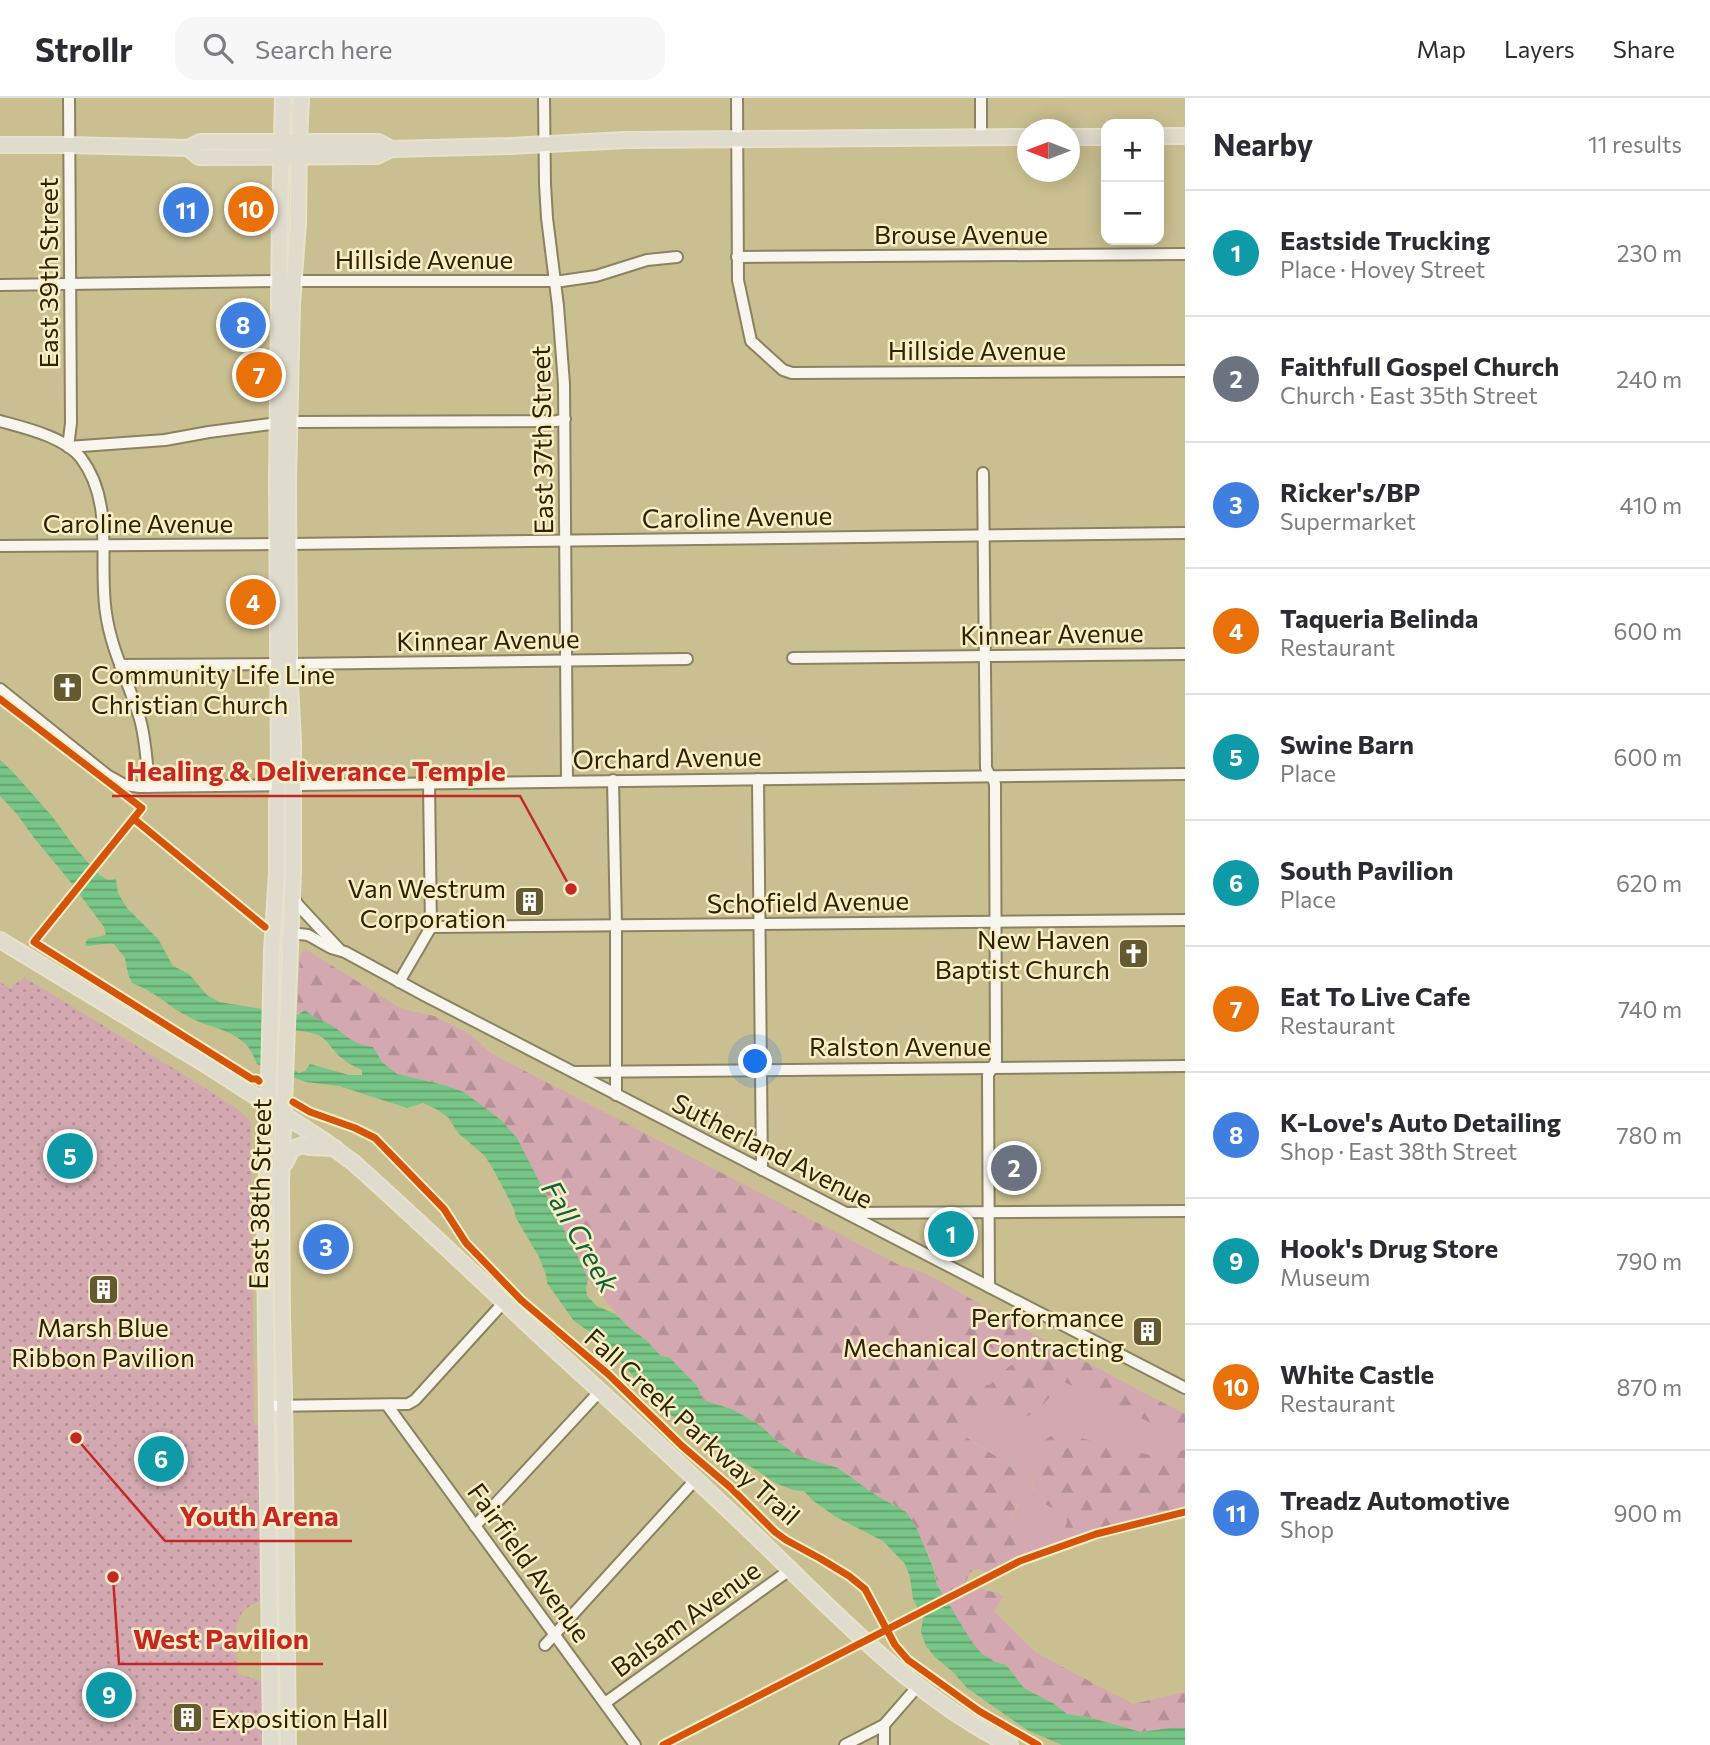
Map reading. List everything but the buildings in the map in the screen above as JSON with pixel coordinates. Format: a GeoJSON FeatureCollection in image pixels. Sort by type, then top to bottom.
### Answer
{"type":"FeatureCollection","features":[{"type":"Feature","properties":{"kind":"main road","name":"East 38th Street"},"geometry":{"type":"LineString","coordinates":[[283,98],[279,281],[283,422],[283,664],[293,743],[286,785],[292,896],[281,1182],[288,1745]]}},
{"type":"Feature","properties":{"kind":"main road","name":"East 38th Street"},"geometry":{"type":"LineString","coordinates":[[283,422],[298,223],[301,98]]}},
{"type":"Feature","properties":{"kind":"main road"},"geometry":{"type":"LineString","coordinates":[[1164,136],[1185,136]]}},
{"type":"Feature","properties":{"kind":"main road"},"geometry":{"type":"LineString","coordinates":[[1080,137],[1101,137]]}},
{"type":"Feature","properties":{"kind":"main road"},"geometry":{"type":"LineString","coordinates":[[0,145],[188,149],[200,142],[377,156],[391,149],[626,140],[1017,138]]}},
{"type":"Feature","properties":{"kind":"main road","name":"East 38th Street"},"geometry":{"type":"LineString","coordinates":[[271,1745],[265,1251],[277,803],[286,785]]}},
{"type":"Feature","properties":{"kind":"main road"},"geometry":{"type":"LineString","coordinates":[[0,940],[205,1064],[335,1148],[385,1190],[696,1479],[866,1643],[918,1686],[979,1728],[1010,1745]]}},
{"type":"Feature","properties":{"kind":"main road"},"geometry":{"type":"LineString","coordinates":[[281,1182],[288,1154],[292,1149],[303,1145],[335,1148]]}},
{"type":"Feature","properties":{"kind":"street","name":"East 39th Street"},"geometry":{"type":"LineString","coordinates":[[68,447],[71,423],[69,98]]}},
{"type":"Feature","properties":{"kind":"street","name":"East 37th Street"},"geometry":{"type":"LineString","coordinates":[[544,98],[547,218],[562,350],[565,419],[567,781]]}},
{"type":"Feature","properties":{"kind":"street"},"geometry":{"type":"LineString","coordinates":[[737,98],[737,257]]}},
{"type":"Feature","properties":{"kind":"street"},"geometry":{"type":"LineString","coordinates":[[981,98],[981,138]]}},
{"type":"Feature","properties":{"kind":"street","name":"Brouse Avenue"},"geometry":{"type":"LineString","coordinates":[[737,257],[1185,254]]}},
{"type":"Feature","properties":{"kind":"street","name":"Hillside Avenue"},"geometry":{"type":"LineString","coordinates":[[294,281],[555,281],[586,279],[648,260],[677,257]]}},
{"type":"Feature","properties":{"kind":"street","name":"Hillside Avenue"},"geometry":{"type":"LineString","coordinates":[[737,257],[738,280],[751,341],[783,370],[792,373],[1185,371]]}},
{"type":"Feature","properties":{"kind":"street"},"geometry":{"type":"LineString","coordinates":[[0,285],[279,281]]}},
{"type":"Feature","properties":{"kind":"street"},"geometry":{"type":"LineString","coordinates":[[68,447],[165,440],[283,422],[565,419]]}},
{"type":"Feature","properties":{"kind":"street"},"geometry":{"type":"LineString","coordinates":[[0,421],[37,432],[68,447],[81,458],[96,487],[103,516],[106,612],[111,637],[142,728],[149,787]]}},
{"type":"Feature","properties":{"kind":"street"},"geometry":{"type":"LineString","coordinates":[[983,473],[986,768],[995,784],[996,1061],[988,1075],[989,1287]]}},
{"type":"Feature","properties":{"kind":"street","name":"Caroline Avenue"},"geometry":{"type":"LineString","coordinates":[[0,546],[1185,533]]}},
{"type":"Feature","properties":{"kind":"street","name":"Kinnear Avenue"},"geometry":{"type":"LineString","coordinates":[[793,658],[1185,654]]}},
{"type":"Feature","properties":{"kind":"street","name":"Kinnear Avenue"},"geometry":{"type":"LineString","coordinates":[[120,665],[687,659]]}},
{"type":"Feature","properties":{"kind":"street","name":"Orchard Avenue"},"geometry":{"type":"LineString","coordinates":[[0,689],[112,778],[125,785],[149,787],[1185,774]]}},
{"type":"Feature","properties":{"kind":"street"},"geometry":{"type":"LineString","coordinates":[[758,779],[762,1170]]}},
{"type":"Feature","properties":{"kind":"street"},"geometry":{"type":"LineString","coordinates":[[613,780],[617,1095]]}},
{"type":"Feature","properties":{"kind":"street"},"geometry":{"type":"LineString","coordinates":[[399,982],[431,928],[429,783]]}},
{"type":"Feature","properties":{"kind":"street","name":"Sutherland Avenue"},"geometry":{"type":"LineString","coordinates":[[292,896],[341,951]]}},
{"type":"Feature","properties":{"kind":"street","name":"Schofield Avenue"},"geometry":{"type":"LineString","coordinates":[[431,928],[1185,920]]}},
{"type":"Feature","properties":{"kind":"street","name":"Sutherland Avenue"},"geometry":{"type":"LineString","coordinates":[[290,933],[308,935],[341,951],[1185,1388]]}},
{"type":"Feature","properties":{"kind":"street","name":"Ralston Avenue"},"geometry":{"type":"LineString","coordinates":[[573,1072],[1185,1066]]}},
{"type":"Feature","properties":{"kind":"street"},"geometry":{"type":"LineString","coordinates":[[846,1213],[1185,1211]]}},
{"type":"Feature","properties":{"kind":"street"},"geometry":{"type":"LineString","coordinates":[[267,1406],[406,1405],[414,1401],[505,1302]]}},
{"type":"Feature","properties":{"kind":"street"},"geometry":{"type":"LineString","coordinates":[[475,1526],[600,1391]]}},
{"type":"Feature","properties":{"kind":"street","name":"Fairfield Avenue"},"geometry":{"type":"LineString","coordinates":[[387,1405],[635,1745]]}},
{"type":"Feature","properties":{"kind":"street"},"geometry":{"type":"LineString","coordinates":[[545,1645],[696,1479]]}},
{"type":"Feature","properties":{"kind":"street","name":"Balsam Avenue"},"geometry":{"type":"LineString","coordinates":[[605,1703],[791,1569]]}},
{"type":"Feature","properties":{"kind":"street"},"geometry":{"type":"LineString","coordinates":[[270,1645],[287,1645]]}},
{"type":"Feature","properties":{"kind":"street"},"geometry":{"type":"LineString","coordinates":[[845,1745],[884,1725],[918,1686]]}},
{"type":"Feature","properties":{"kind":"street"},"geometry":{"type":"LineString","coordinates":[[884,1725],[884,1745]]}},
{"type":"Feature","properties":{"kind":"green space"},"geometry":{"type":"Polygon","coordinates":[[[305,949],[402,1009],[434,1016],[471,1035],[492,1054],[901,1266],[934,1278],[1185,1414],[1185,1439],[928,1318],[921,1318],[925,1345],[939,1362],[949,1369],[990,1385],[1011,1365],[1018,1366],[1060,1385],[1045,1403],[1031,1414],[1023,1416],[1001,1410],[988,1411],[965,1436],[1003,1461],[1019,1478],[1021,1490],[1008,1522],[1020,1555],[987,1573],[980,1569],[969,1573],[965,1586],[944,1596],[937,1585],[934,1567],[916,1527],[895,1505],[874,1494],[838,1468],[798,1456],[761,1426],[734,1410],[703,1400],[697,1386],[627,1326],[588,1279],[517,1138],[501,1120],[464,1092],[397,1074],[382,1062],[373,1047],[355,1042],[305,1011],[297,1015],[300,956],[305,949]]]}},
{"type":"Feature","properties":{"kind":"green space"},"geometry":{"type":"Polygon","coordinates":[[[24,977],[236,1108],[249,1120],[254,1425],[259,1426],[261,1600],[248,1607],[239,1618],[236,1642],[238,1674],[262,1681],[263,1745],[0,1745],[0,982],[11,989],[24,977]]]}},
{"type":"Feature","properties":{"kind":"green space"},"geometry":{"type":"Polygon","coordinates":[[[921,1318],[928,1318],[1185,1439],[1185,1450],[1151,1455],[1065,1434],[1041,1445],[1034,1466],[1033,1489],[1066,1514],[1067,1522],[1060,1541],[1020,1555],[1008,1522],[1019,1505],[1011,1466],[965,1436],[979,1417],[988,1410],[999,1409],[1027,1416],[998,1376],[990,1385],[983,1384],[939,1362],[929,1351],[923,1338],[921,1318]]]}},
{"type":"Feature","properties":{"kind":"green space"},"geometry":{"type":"Polygon","coordinates":[[[1065,1434],[1150,1455],[1185,1450],[1185,1506],[1060,1541],[1067,1522],[1066,1514],[1038,1498],[1034,1484],[1034,1466],[1044,1441],[1051,1436],[1065,1434]]]}},
{"type":"Feature","properties":{"kind":"green space"},"geometry":{"type":"Polygon","coordinates":[[[979,1589],[998,1593],[1003,1597],[994,1611],[1036,1653],[1133,1704],[1185,1692],[1185,1728],[1142,1732],[1067,1714],[1024,1688],[1006,1665],[981,1653],[947,1602],[979,1589]]]}},
{"type":"Feature","properties":{"kind":"shaded area","name":"Fall Creek"},"geometry":{"type":"Polygon","coordinates":[[[0,760],[51,815],[98,874],[108,880],[116,879],[118,893],[127,908],[158,939],[173,966],[189,974],[207,995],[219,1002],[298,1015],[305,1010],[355,1042],[373,1047],[382,1062],[397,1074],[464,1092],[501,1120],[517,1138],[588,1279],[587,1296],[597,1306],[617,1315],[661,1356],[670,1358],[697,1386],[703,1400],[734,1410],[761,1426],[798,1456],[838,1468],[874,1494],[906,1512],[916,1527],[933,1567],[937,1585],[972,1642],[981,1653],[1006,1665],[1024,1688],[1067,1714],[1141,1732],[1185,1728],[1185,1745],[1062,1745],[1027,1730],[967,1688],[926,1646],[921,1632],[923,1618],[913,1599],[905,1564],[883,1541],[836,1517],[804,1491],[775,1483],[702,1439],[658,1405],[604,1342],[574,1321],[547,1283],[539,1257],[516,1218],[492,1167],[484,1155],[458,1133],[448,1117],[423,1103],[407,1108],[339,1086],[306,1082],[257,1064],[245,1043],[237,1037],[193,1019],[132,983],[125,958],[114,944],[85,946],[87,939],[106,935],[104,927],[0,796],[0,760]],[[288,1030],[264,1032],[261,1043],[271,1054],[299,1073],[305,1071],[310,1064],[349,1075],[362,1075],[362,1070],[341,1057],[321,1037],[288,1030]]]}},
{"type":"Feature","properties":{"kind":"cycle path"},"geometry":{"type":"LineString","coordinates":[[0,699],[142,808],[34,942],[259,1081]]}},
{"type":"Feature","properties":{"kind":"cycle path"},"geometry":{"type":"LineString","coordinates":[[134,819],[265,927]]}},
{"type":"Feature","properties":{"kind":"cycle path","name":"Fall Creek Parkway Trail"},"geometry":{"type":"LineString","coordinates":[[293,1102],[310,1112],[375,1138],[444,1209],[466,1243],[521,1300],[608,1374],[775,1532],[849,1576],[865,1589],[895,1645],[908,1660],[979,1711],[1038,1745]]}},
{"type":"Feature","properties":{"kind":"cycle path"},"geometry":{"type":"LineString","coordinates":[[663,1745],[1020,1561],[1096,1534],[1185,1512]]}},
{"type":"Feature","properties":{"kind":"place","name":"White Castle"},"geometry":{"type":"Point","coordinates":[251,209]}},
{"type":"Feature","properties":{"kind":"place","name":"Treadz Automotive"},"geometry":{"type":"Point","coordinates":[186,210]}},
{"type":"Feature","properties":{"kind":"place","name":"K-Love's Auto Detailing"},"geometry":{"type":"Point","coordinates":[243,325]}},
{"type":"Feature","properties":{"kind":"place","name":"Eat To Live Cafe"},"geometry":{"type":"Point","coordinates":[259,375]}},
{"type":"Feature","properties":{"kind":"place","name":"Taqueria Belinda"},"geometry":{"type":"Point","coordinates":[253,602]}},
{"type":"Feature","properties":{"kind":"place","name":"Community Life Line Christian Church"},"geometry":{"type":"Point","coordinates":[68,688]}},
{"type":"Feature","properties":{"kind":"place","name":"Healing & Deliverance Temple"},"geometry":{"type":"Point","coordinates":[571,889]}},
{"type":"Feature","properties":{"kind":"place","name":"Van Westrum Corporation"},"geometry":{"type":"Point","coordinates":[529,902]}},
{"type":"Feature","properties":{"kind":"place","name":"New Haven Baptist Church"},"geometry":{"type":"Point","coordinates":[1133,953]}},
{"type":"Feature","properties":{"kind":"place","name":"Swine Barn"},"geometry":{"type":"Point","coordinates":[70,1156]}},
{"type":"Feature","properties":{"kind":"place","name":"Faithfull Gospel Church"},"geometry":{"type":"Point","coordinates":[1014,1168]}},
{"type":"Feature","properties":{"kind":"place","name":"Eastside Trucking"},"geometry":{"type":"Point","coordinates":[951,1234]}},
{"type":"Feature","properties":{"kind":"place","name":"Ricker's/BP"},"geometry":{"type":"Point","coordinates":[326,1247]}},
{"type":"Feature","properties":{"kind":"place","name":"Marsh Blue Ribbon Pavilion"},"geometry":{"type":"Point","coordinates":[103,1290]}},
{"type":"Feature","properties":{"kind":"place","name":"Performance Mechanical Contracting"},"geometry":{"type":"Point","coordinates":[1147,1331]}},
{"type":"Feature","properties":{"kind":"place","name":"Youth Arena"},"geometry":{"type":"Point","coordinates":[76,1438]}},
{"type":"Feature","properties":{"kind":"place","name":"South Pavilion"},"geometry":{"type":"Point","coordinates":[161,1459]}},
{"type":"Feature","properties":{"kind":"place","name":"West Pavilion"},"geometry":{"type":"Point","coordinates":[113,1577]}},
{"type":"Feature","properties":{"kind":"place","name":"Hook's Drug Store"},"geometry":{"type":"Point","coordinates":[109,1695]}},
{"type":"Feature","properties":{"kind":"place","name":"Exposition Hall"},"geometry":{"type":"Point","coordinates":[188,1717]}}]}
